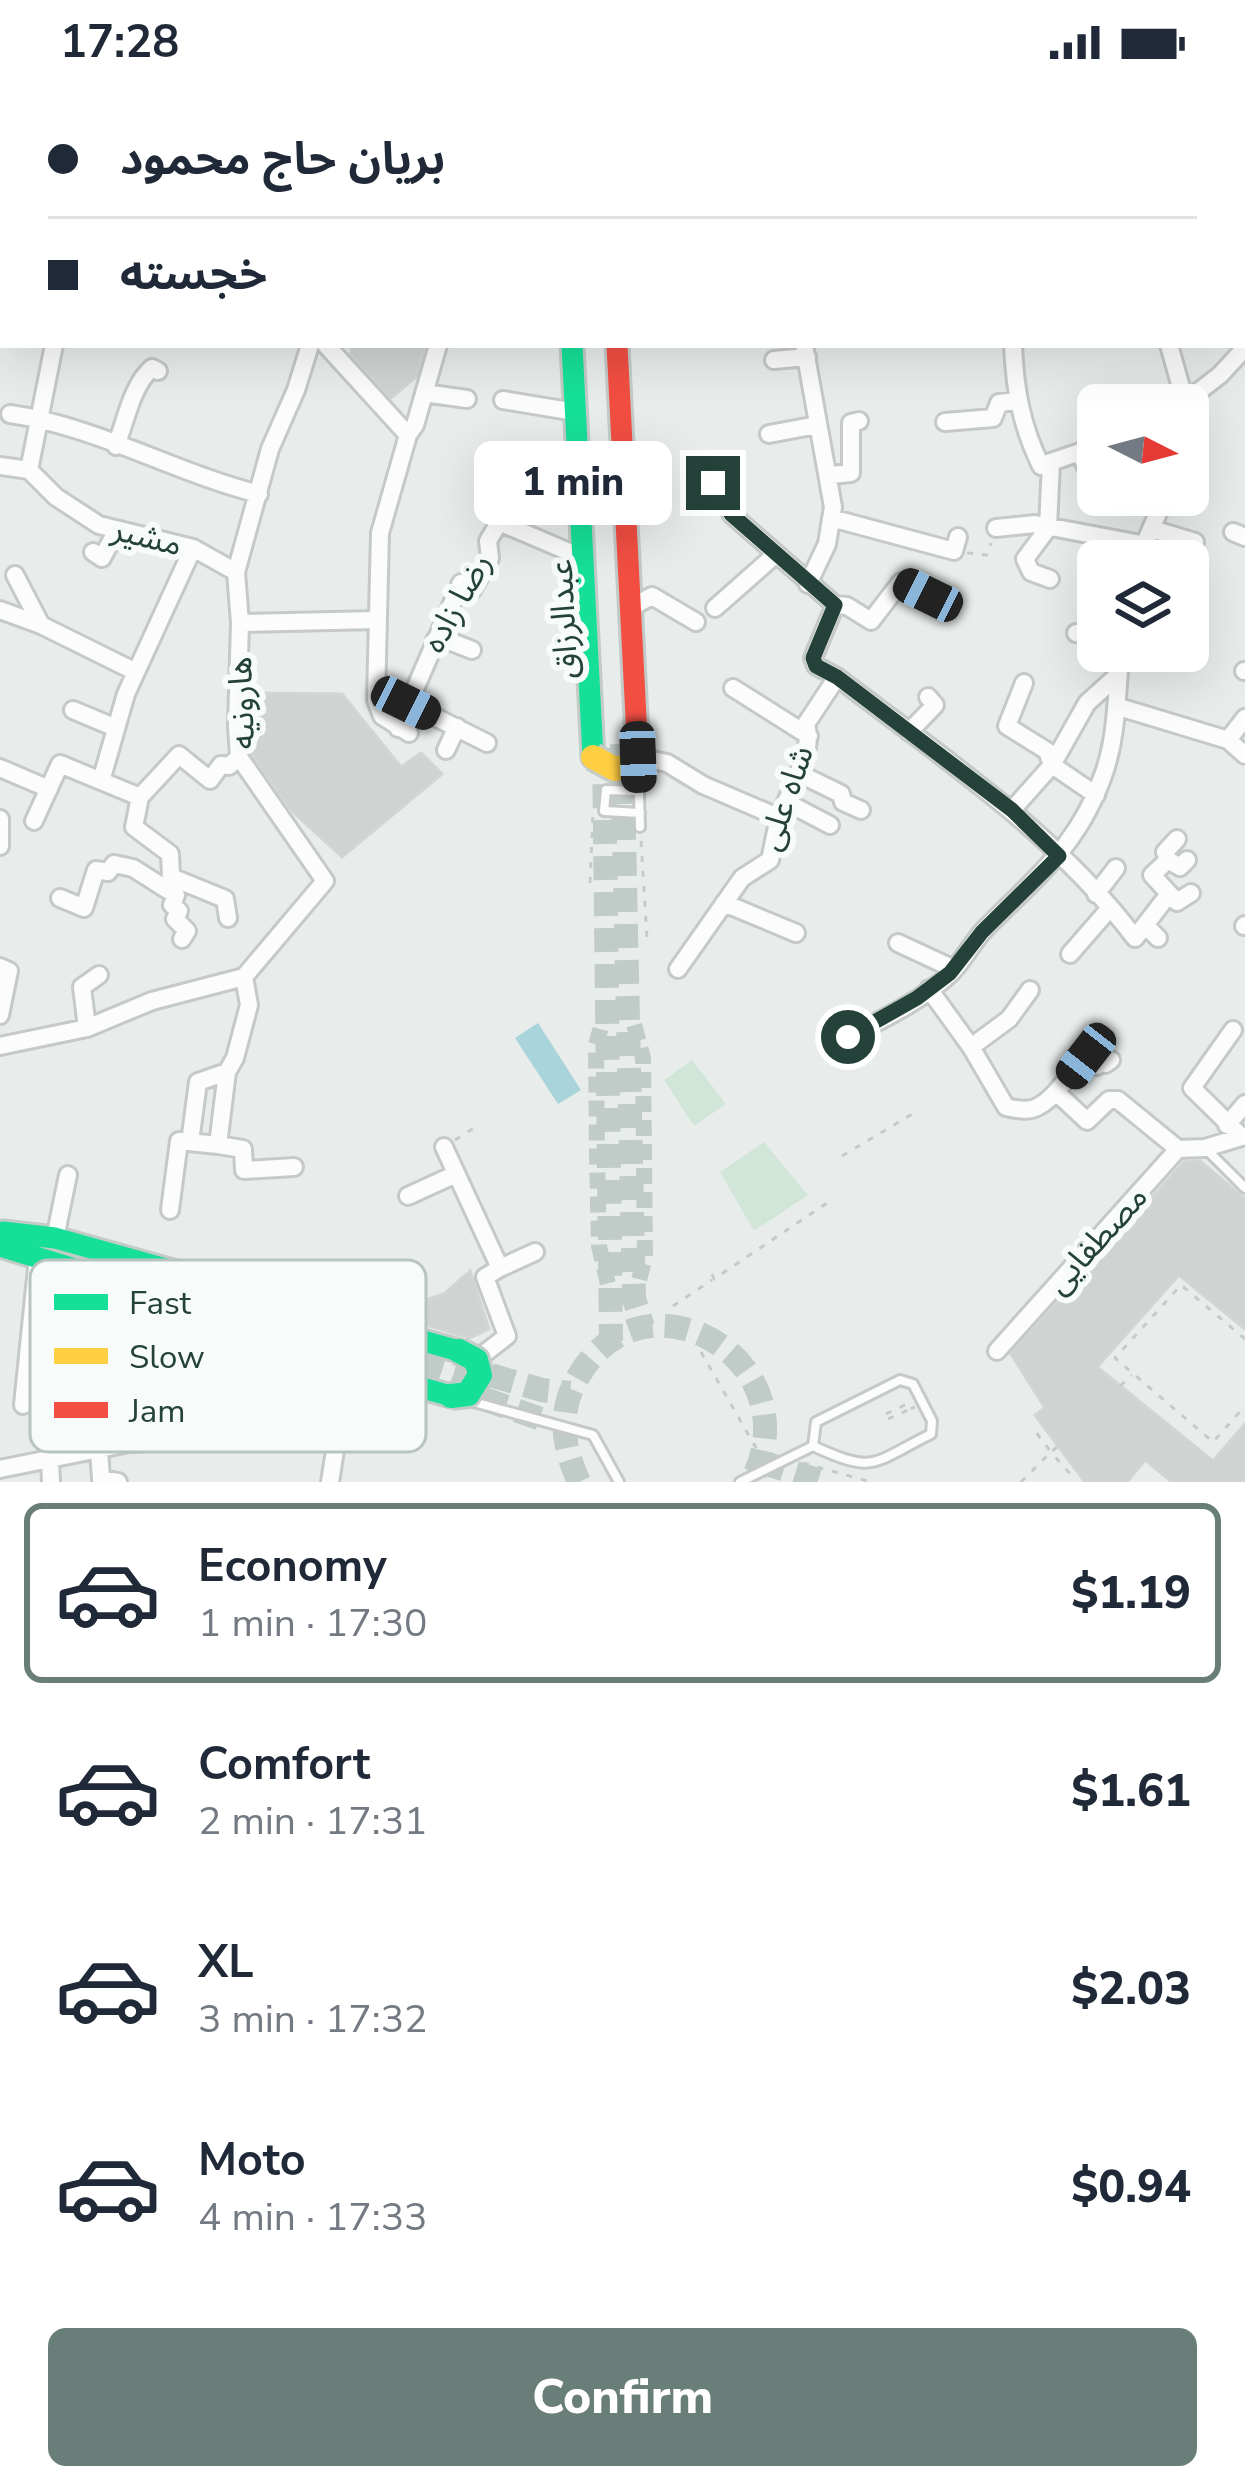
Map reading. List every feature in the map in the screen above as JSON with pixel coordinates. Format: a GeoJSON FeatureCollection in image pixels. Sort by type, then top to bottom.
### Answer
{"type":"FeatureCollection","features":[{"type":"Feature","properties":{"kind":"main road"},"geometry":{"type":"LineString","coordinates":[[572,348],[581,557],[614,751]]}},
{"type":"Feature","properties":{"kind":"main road","name":"عبدالرزاق"},"geometry":{"type":"LineString","coordinates":[[583,348],[614,751]]}},
{"type":"Feature","properties":{"kind":"main road","name":"عبدالرزاق"},"geometry":{"type":"LineString","coordinates":[[602,348],[614,751]]}},
{"type":"Feature","properties":{"kind":"main road"},"geometry":{"type":"LineString","coordinates":[[614,751],[628,609],[617,348]]}},
{"type":"Feature","properties":{"kind":"main road"},"geometry":{"type":"LineString","coordinates":[[1,1237],[94,1260]]}},
{"type":"Feature","properties":{"kind":"main road"},"geometry":{"type":"LineString","coordinates":[[1,1237],[72,1260]]}},
{"type":"Feature","properties":{"kind":"main road"},"geometry":{"type":"LineString","coordinates":[[47,1248],[83,1260]]}},
{"type":"Feature","properties":{"kind":"main road"},"geometry":{"type":"LineString","coordinates":[[426,1345],[467,1356],[480,1375],[474,1389],[460,1397],[426,1383]]}},
{"type":"Feature","properties":{"kind":"street"},"geometry":{"type":"LineString","coordinates":[[0,466],[29,470],[53,348]]}},
{"type":"Feature","properties":{"kind":"street"},"geometry":{"type":"LineString","coordinates":[[236,572],[270,449],[309,348]]}},
{"type":"Feature","properties":{"kind":"street"},"geometry":{"type":"LineString","coordinates":[[329,348],[408,435]]}},
{"type":"Feature","properties":{"kind":"street"},"geometry":{"type":"LineString","coordinates":[[240,623],[377,620],[380,533],[437,348]]}},
{"type":"Feature","properties":{"kind":"street"},"geometry":{"type":"LineString","coordinates":[[1013,348],[1025,435],[1041,466],[1077,453]]}},
{"type":"Feature","properties":{"kind":"street"},"geometry":{"type":"LineString","coordinates":[[1170,348],[1180,384]]}},
{"type":"Feature","properties":{"kind":"street"},"geometry":{"type":"LineString","coordinates":[[1209,385],[1245,348]]}},
{"type":"Feature","properties":{"kind":"street"},"geometry":{"type":"LineString","coordinates":[[774,360],[806,351],[817,425],[831,475],[827,544],[808,584]]}},
{"type":"Feature","properties":{"kind":"street"},"geometry":{"type":"LineString","coordinates":[[116,446],[136,387],[145,372],[158,371]]}},
{"type":"Feature","properties":{"kind":"street"},"geometry":{"type":"LineString","coordinates":[[424,393],[467,399]]}},
{"type":"Feature","properties":{"kind":"street"},"geometry":{"type":"LineString","coordinates":[[503,400],[575,412]]}},
{"type":"Feature","properties":{"kind":"street"},"geometry":{"type":"LineString","coordinates":[[945,422],[993,418],[999,404],[1017,401]]}},
{"type":"Feature","properties":{"kind":"street"},"geometry":{"type":"LineString","coordinates":[[10,414],[41,418],[259,494]]}},
{"type":"Feature","properties":{"kind":"street"},"geometry":{"type":"LineString","coordinates":[[831,475],[851,473],[851,423],[860,421]]}},
{"type":"Feature","properties":{"kind":"street"},"geometry":{"type":"LineString","coordinates":[[769,434],[817,425]]}},
{"type":"Feature","properties":{"kind":"street"},"geometry":{"type":"LineString","coordinates":[[1051,579],[1031,572],[1024,559],[1048,528],[1052,462]]}},
{"type":"Feature","properties":{"kind":"street","name":"رضا زاده"},"geometry":{"type":"LineString","coordinates":[[377,620],[374,720],[403,731],[406,703],[460,583],[472,590],[490,558],[488,541],[518,490],[549,497],[554,472],[577,466]]}},
{"type":"Feature","properties":{"kind":"street","name":"مشیر"},"geometry":{"type":"LineString","coordinates":[[29,470],[56,497],[99,525],[193,548],[236,572]]}},
{"type":"Feature","properties":{"kind":"street"},"geometry":{"type":"LineString","coordinates":[[705,480],[713,483],[731,514],[835,605],[847,605],[871,621],[901,582],[928,595]]}},
{"type":"Feature","properties":{"kind":"street"},"geometry":{"type":"LineString","coordinates":[[831,518],[956,544]]}},
{"type":"Feature","properties":{"kind":"street"},"geometry":{"type":"LineString","coordinates":[[499,522],[581,557]]}},
{"type":"Feature","properties":{"kind":"street"},"geometry":{"type":"LineString","coordinates":[[995,528],[1035,524],[1115,540]]}},
{"type":"Feature","properties":{"kind":"street"},"geometry":{"type":"LineString","coordinates":[[93,552],[102,558],[117,530]]}},
{"type":"Feature","properties":{"kind":"street"},"geometry":{"type":"LineString","coordinates":[[466,538],[488,541]]}},
{"type":"Feature","properties":{"kind":"street"},"geometry":{"type":"LineString","coordinates":[[100,781],[136,672],[193,548]]}},
{"type":"Feature","properties":{"kind":"street"},"geometry":{"type":"LineString","coordinates":[[715,608],[775,555]]}},
{"type":"Feature","properties":{"kind":"street","name":"هارونیه"},"geometry":{"type":"LineString","coordinates":[[236,572],[238,757],[325,881],[244,977]]}},
{"type":"Feature","properties":{"kind":"street"},"geometry":{"type":"LineString","coordinates":[[41,625],[15,575],[0,609],[136,672]]}},
{"type":"Feature","properties":{"kind":"street"},"geometry":{"type":"LineString","coordinates":[[628,609],[652,596],[690,618]]}},
{"type":"Feature","properties":{"kind":"street"},"geometry":{"type":"LineString","coordinates":[[835,605],[813,658],[816,666],[1012,810],[1135,938],[1152,931],[1169,894]]}},
{"type":"Feature","properties":{"kind":"street"},"geometry":{"type":"LineString","coordinates":[[435,640],[472,650]]}},
{"type":"Feature","properties":{"kind":"street"},"geometry":{"type":"LineString","coordinates":[[848,1037],[954,969],[982,932],[1059,856],[1090,812],[1096,795],[1119,707],[1118,672]]}},
{"type":"Feature","properties":{"kind":"street"},"geometry":{"type":"LineString","coordinates":[[1012,810],[1052,765],[1087,703],[1118,675]]}},
{"type":"Feature","properties":{"kind":"street","name":"شاه علی"},"geometry":{"type":"LineString","coordinates":[[678,969],[742,878],[770,860],[809,736],[806,724],[837,677]]}},
{"type":"Feature","properties":{"kind":"street"},"geometry":{"type":"LineString","coordinates":[[1024,683],[1007,726],[1047,751],[1052,765],[1096,795]]}},
{"type":"Feature","properties":{"kind":"street"},"geometry":{"type":"LineString","coordinates":[[734,688],[809,736]]}},
{"type":"Feature","properties":{"kind":"street"},"geometry":{"type":"LineString","coordinates":[[909,732],[934,705],[928,697]]}},
{"type":"Feature","properties":{"kind":"street"},"geometry":{"type":"LineString","coordinates":[[406,703],[487,743]]}},
{"type":"Feature","properties":{"kind":"street"},"geometry":{"type":"LineString","coordinates":[[1119,707],[1228,740],[1245,755]]}},
{"type":"Feature","properties":{"kind":"street"},"geometry":{"type":"LineString","coordinates":[[73,710],[116,728]]}},
{"type":"Feature","properties":{"kind":"street"},"geometry":{"type":"LineString","coordinates":[[1228,740],[1245,718]]}},
{"type":"Feature","properties":{"kind":"street"},"geometry":{"type":"LineString","coordinates":[[446,750],[457,727]]}},
{"type":"Feature","properties":{"kind":"street"},"geometry":{"type":"LineString","coordinates":[[614,751],[667,763],[703,784],[830,825]]}},
{"type":"Feature","properties":{"kind":"street"},"geometry":{"type":"LineString","coordinates":[[182,940],[188,931],[175,920],[179,911],[172,905],[176,896],[169,883],[170,854],[134,826],[140,796],[179,755],[210,780],[220,765],[229,766],[238,757]]}},
{"type":"Feature","properties":{"kind":"street"},"geometry":{"type":"LineString","coordinates":[[34,820],[60,764],[140,796]]}},
{"type":"Feature","properties":{"kind":"street"},"geometry":{"type":"LineString","coordinates":[[0,768],[49,789]]}},
{"type":"Feature","properties":{"kind":"street"},"geometry":{"type":"LineString","coordinates":[[798,773],[842,794],[843,802],[861,811]]}},
{"type":"Feature","properties":{"kind":"street"},"geometry":{"type":"LineString","coordinates":[[0,819],[0,846]]}},
{"type":"Feature","properties":{"kind":"street"},"geometry":{"type":"LineString","coordinates":[[1177,839],[1166,853],[1168,860],[1180,867],[1187,860]]}},
{"type":"Feature","properties":{"kind":"street"},"geometry":{"type":"LineString","coordinates":[[1168,860],[1152,875],[1177,902],[1190,893]]}},
{"type":"Feature","properties":{"kind":"street"},"geometry":{"type":"LineString","coordinates":[[60,898],[84,908],[96,870],[108,872],[114,864],[225,899],[228,918]]}},
{"type":"Feature","properties":{"kind":"street"},"geometry":{"type":"LineString","coordinates":[[1070,954],[1103,901],[1116,868]]}},
{"type":"Feature","properties":{"kind":"street"},"geometry":{"type":"LineString","coordinates":[[724,903],[796,933]]}},
{"type":"Feature","properties":{"kind":"street"},"geometry":{"type":"LineString","coordinates":[[898,943],[954,969]]}},
{"type":"Feature","properties":{"kind":"street"},"geometry":{"type":"LineString","coordinates":[[0,968],[9,971],[0,1015]]}},
{"type":"Feature","properties":{"kind":"street"},"geometry":{"type":"LineString","coordinates":[[86,1028],[82,987],[99,975]]}},
{"type":"Feature","properties":{"kind":"street"},"geometry":{"type":"LineString","coordinates":[[0,1046],[86,1028],[152,1001],[244,977],[249,1005],[236,1058],[227,1072],[218,1145]]}},
{"type":"Feature","properties":{"kind":"street"},"geometry":{"type":"LineString","coordinates":[[929,989],[1006,1107],[1027,1112],[1042,1107],[1086,1056],[1097,1066],[1111,1060]]}},
{"type":"Feature","properties":{"kind":"street"},"geometry":{"type":"LineString","coordinates":[[971,1047],[1009,1019],[1030,990]]}},
{"type":"Feature","properties":{"kind":"street"},"geometry":{"type":"LineString","coordinates":[[1233,1030],[1192,1088],[1238,1133]]}},
{"type":"Feature","properties":{"kind":"street"},"geometry":{"type":"LineString","coordinates":[[190,1142],[198,1082],[227,1072]]}},
{"type":"Feature","properties":{"kind":"street"},"geometry":{"type":"LineString","coordinates":[[1056,1093],[1087,1121],[1109,1100],[1118,1100],[1178,1149],[1205,1148],[1238,1133]]}},
{"type":"Feature","properties":{"kind":"street"},"geometry":{"type":"LineString","coordinates":[[1238,1133],[1245,1104]]}},
{"type":"Feature","properties":{"kind":"street"},"geometry":{"type":"LineString","coordinates":[[170,1210],[178,1141],[243,1149],[244,1170],[294,1167]]}},
{"type":"Feature","properties":{"kind":"street"},"geometry":{"type":"LineString","coordinates":[[444,1147],[500,1268]]}},
{"type":"Feature","properties":{"kind":"street","name":"مصطفایی"},"geometry":{"type":"LineString","coordinates":[[997,1351],[1178,1149]]}},
{"type":"Feature","properties":{"kind":"street"},"geometry":{"type":"LineString","coordinates":[[408,1196],[456,1174]]}},
{"type":"Feature","properties":{"kind":"street"},"geometry":{"type":"LineString","coordinates":[[45,1260],[68,1175]]}},
{"type":"Feature","properties":{"kind":"street"},"geometry":{"type":"LineString","coordinates":[[467,1356],[507,1336],[485,1277],[535,1252]]}},
{"type":"Feature","properties":{"kind":"street"},"geometry":{"type":"LineString","coordinates":[[23,1405],[30,1359]]}},
{"type":"Feature","properties":{"kind":"street"},"geometry":{"type":"LineString","coordinates":[[0,1469],[84,1452]]}},
{"type":"Feature","properties":{"kind":"street"},"geometry":{"type":"LineString","coordinates":[[99,1452],[101,1478],[118,1482]]}},
{"type":"Feature","properties":{"kind":"street"},"geometry":{"type":"LineString","coordinates":[[330,1482],[335,1452]]}},
{"type":"Feature","properties":{"kind":"street"},"geometry":{"type":"LineString","coordinates":[[50,1459],[51,1482]]}},
{"type":"Feature","properties":{"kind":"lane"},"geometry":{"type":"LineString","coordinates":[[614,751],[639,791],[640,827]]}},
{"type":"Feature","properties":{"kind":"lane"},"geometry":{"type":"LineString","coordinates":[[639,791],[606,790],[604,811],[640,813]]}},
{"type":"Feature","properties":{"kind":"lane"},"geometry":{"type":"LineString","coordinates":[[1205,1148],[1245,1188]]}},
{"type":"Feature","properties":{"kind":"lane"},"geometry":{"type":"LineString","coordinates":[[900,1380],[913,1384],[932,1421],[931,1434],[869,1465],[853,1464],[813,1446],[816,1422],[900,1380]]}},
{"type":"Feature","properties":{"kind":"lane"},"geometry":{"type":"LineString","coordinates":[[451,1396],[593,1435],[619,1482]]}},
{"type":"Feature","properties":{"kind":"lane"},"geometry":{"type":"LineString","coordinates":[[740,1482],[813,1446]]}},
{"type":"Feature","properties":{"kind":"path"},"geometry":{"type":"LineString","coordinates":[[956,544],[987,555],[995,528]]}},
{"type":"Feature","properties":{"kind":"path"},"geometry":{"type":"LineString","coordinates":[[590,883],[593,804]]}},
{"type":"Feature","properties":{"kind":"path"},"geometry":{"type":"LineString","coordinates":[[640,827],[647,939]]}},
{"type":"Feature","properties":{"kind":"path"},"geometry":{"type":"LineString","coordinates":[[842,1156],[920,1110]]}},
{"type":"Feature","properties":{"kind":"path"},"geometry":{"type":"LineString","coordinates":[[444,1147],[480,1124]]}},
{"type":"Feature","properties":{"kind":"path"},"geometry":{"type":"LineString","coordinates":[[673,1306],[827,1203]]}},
{"type":"Feature","properties":{"kind":"path"},"geometry":{"type":"LineString","coordinates":[[1245,1339],[1180,1285],[1115,1358],[1213,1442],[1245,1406]]}},
{"type":"Feature","properties":{"kind":"path"},"geometry":{"type":"LineString","coordinates":[[1142,1317],[1147,1322]]}},
{"type":"Feature","properties":{"kind":"path"},"geometry":{"type":"LineString","coordinates":[[701,1352],[769,1470]]}},
{"type":"Feature","properties":{"kind":"path"},"geometry":{"type":"LineString","coordinates":[[1120,1386],[1134,1374]]}},
{"type":"Feature","properties":{"kind":"path"},"geometry":{"type":"LineString","coordinates":[[887,1417],[908,1407]]}},
{"type":"Feature","properties":{"kind":"path"},"geometry":{"type":"LineString","coordinates":[[1035,1431],[1072,1476]]}},
{"type":"Feature","properties":{"kind":"path"},"geometry":{"type":"LineString","coordinates":[[1021,1482],[1054,1450]]}},
{"type":"Feature","properties":{"kind":"path"},"geometry":{"type":"LineString","coordinates":[[790,1459],[871,1482]]}},
{"type":"Feature","properties":{"kind":"green space"},"geometry":{"type":"Polygon","coordinates":[[[692,1060],[726,1104],[694,1126],[664,1080],[692,1060]]]}},
{"type":"Feature","properties":{"kind":"green space"},"geometry":{"type":"Polygon","coordinates":[[[764,1142],[808,1195],[754,1231],[720,1172],[764,1142]]]}},
{"type":"Feature","properties":{"kind":"water"},"geometry":{"type":"Polygon","coordinates":[[[538,1023],[581,1090],[558,1104],[515,1038],[538,1023]]]}},
{"type":"Feature","properties":{"kind":"building"},"geometry":{"type":"Polygon","coordinates":[[[350,348],[424,348],[416,377],[391,398],[350,348]]]}},
{"type":"Feature","properties":{"kind":"building"},"geometry":{"type":"Polygon","coordinates":[[[251,693],[342,694],[401,767],[421,753],[442,774],[342,857],[292,811],[251,753],[251,693]]]}},
{"type":"Feature","properties":{"kind":"building"},"geometry":{"type":"Polygon","coordinates":[[[1200,1161],[1245,1199],[1245,1329],[1179,1275],[1097,1367],[1213,1461],[1245,1424],[1245,1482],[1172,1482],[1145,1460],[1127,1482],[1085,1482],[1035,1415],[1045,1408],[1011,1354],[1184,1162],[1200,1161]]]}},
{"type":"Feature","properties":{"kind":"building"},"geometry":{"type":"Polygon","coordinates":[[[470,1271],[489,1329],[470,1338],[426,1325],[426,1300],[444,1294],[470,1271]]]}},
{"type":"Feature","properties":{"kind":"tunnel"},"geometry":{"type":"LineString","coordinates":[[622,744],[634,1299],[643,1327]]}},
{"type":"Feature","properties":{"kind":"tunnel"},"geometry":{"type":"LineString","coordinates":[[604,748],[611,1341]]}},
{"type":"Feature","properties":{"kind":"tunnel"},"geometry":{"type":"LineString","coordinates":[[628,1002],[643,1058],[645,1257],[634,1299]]}},
{"type":"Feature","properties":{"kind":"tunnel"},"geometry":{"type":"LineString","coordinates":[[607,1006],[596,1045],[597,1154],[599,1246],[611,1297]]}},
{"type":"Feature","properties":{"kind":"tunnel"},"geometry":{"type":"LineString","coordinates":[[579,1482],[565,1430],[571,1390],[607,1343],[642,1327],[679,1327],[713,1341],[742,1365],[760,1398],[765,1438],[751,1482]]}},
{"type":"Feature","properties":{"kind":"tunnel"},"geometry":{"type":"LineString","coordinates":[[426,1356],[542,1390],[570,1393]]}},
{"type":"Feature","properties":{"kind":"tunnel"},"geometry":{"type":"LineString","coordinates":[[426,1379],[544,1420]]}},
{"type":"Feature","properties":{"kind":"tunnel"},"geometry":{"type":"LineString","coordinates":[[761,1462],[824,1482]]}},
{"type":"Feature","properties":{"kind":"traffic: fast"},"geometry":{"type":"LineString","coordinates":[[572,348],[593,757]]}},
{"type":"Feature","properties":{"kind":"traffic: fast"},"geometry":{"type":"LineString","coordinates":[[3,1232],[55,1238],[134,1260]]}},
{"type":"Feature","properties":{"kind":"traffic: fast"},"geometry":{"type":"LineString","coordinates":[[0,1246],[46,1260]]}},
{"type":"Feature","properties":{"kind":"traffic: fast"},"geometry":{"type":"LineString","coordinates":[[426,1342],[459,1351]]}},
{"type":"Feature","properties":{"kind":"traffic: fast"},"geometry":{"type":"LineString","coordinates":[[451,1396],[468,1394],[480,1375],[476,1360],[459,1351]]}},
{"type":"Feature","properties":{"kind":"traffic: fast"},"geometry":{"type":"LineString","coordinates":[[426,1389],[451,1396]]}},
{"type":"Feature","properties":{"kind":"traffic: jam"},"geometry":{"type":"LineString","coordinates":[[617,348],[638,757]]}},
{"type":"Feature","properties":{"kind":"traffic: slow"},"geometry":{"type":"LineString","coordinates":[[593,757],[615,769],[638,757]]}},
{"type":"Feature","properties":{"kind":"route"},"geometry":{"type":"LineString","coordinates":[[713,483],[731,514],[835,605],[813,658],[816,666],[1012,810],[1059,856],[982,932],[950,973],[917,998],[848,1037]]}}]}
